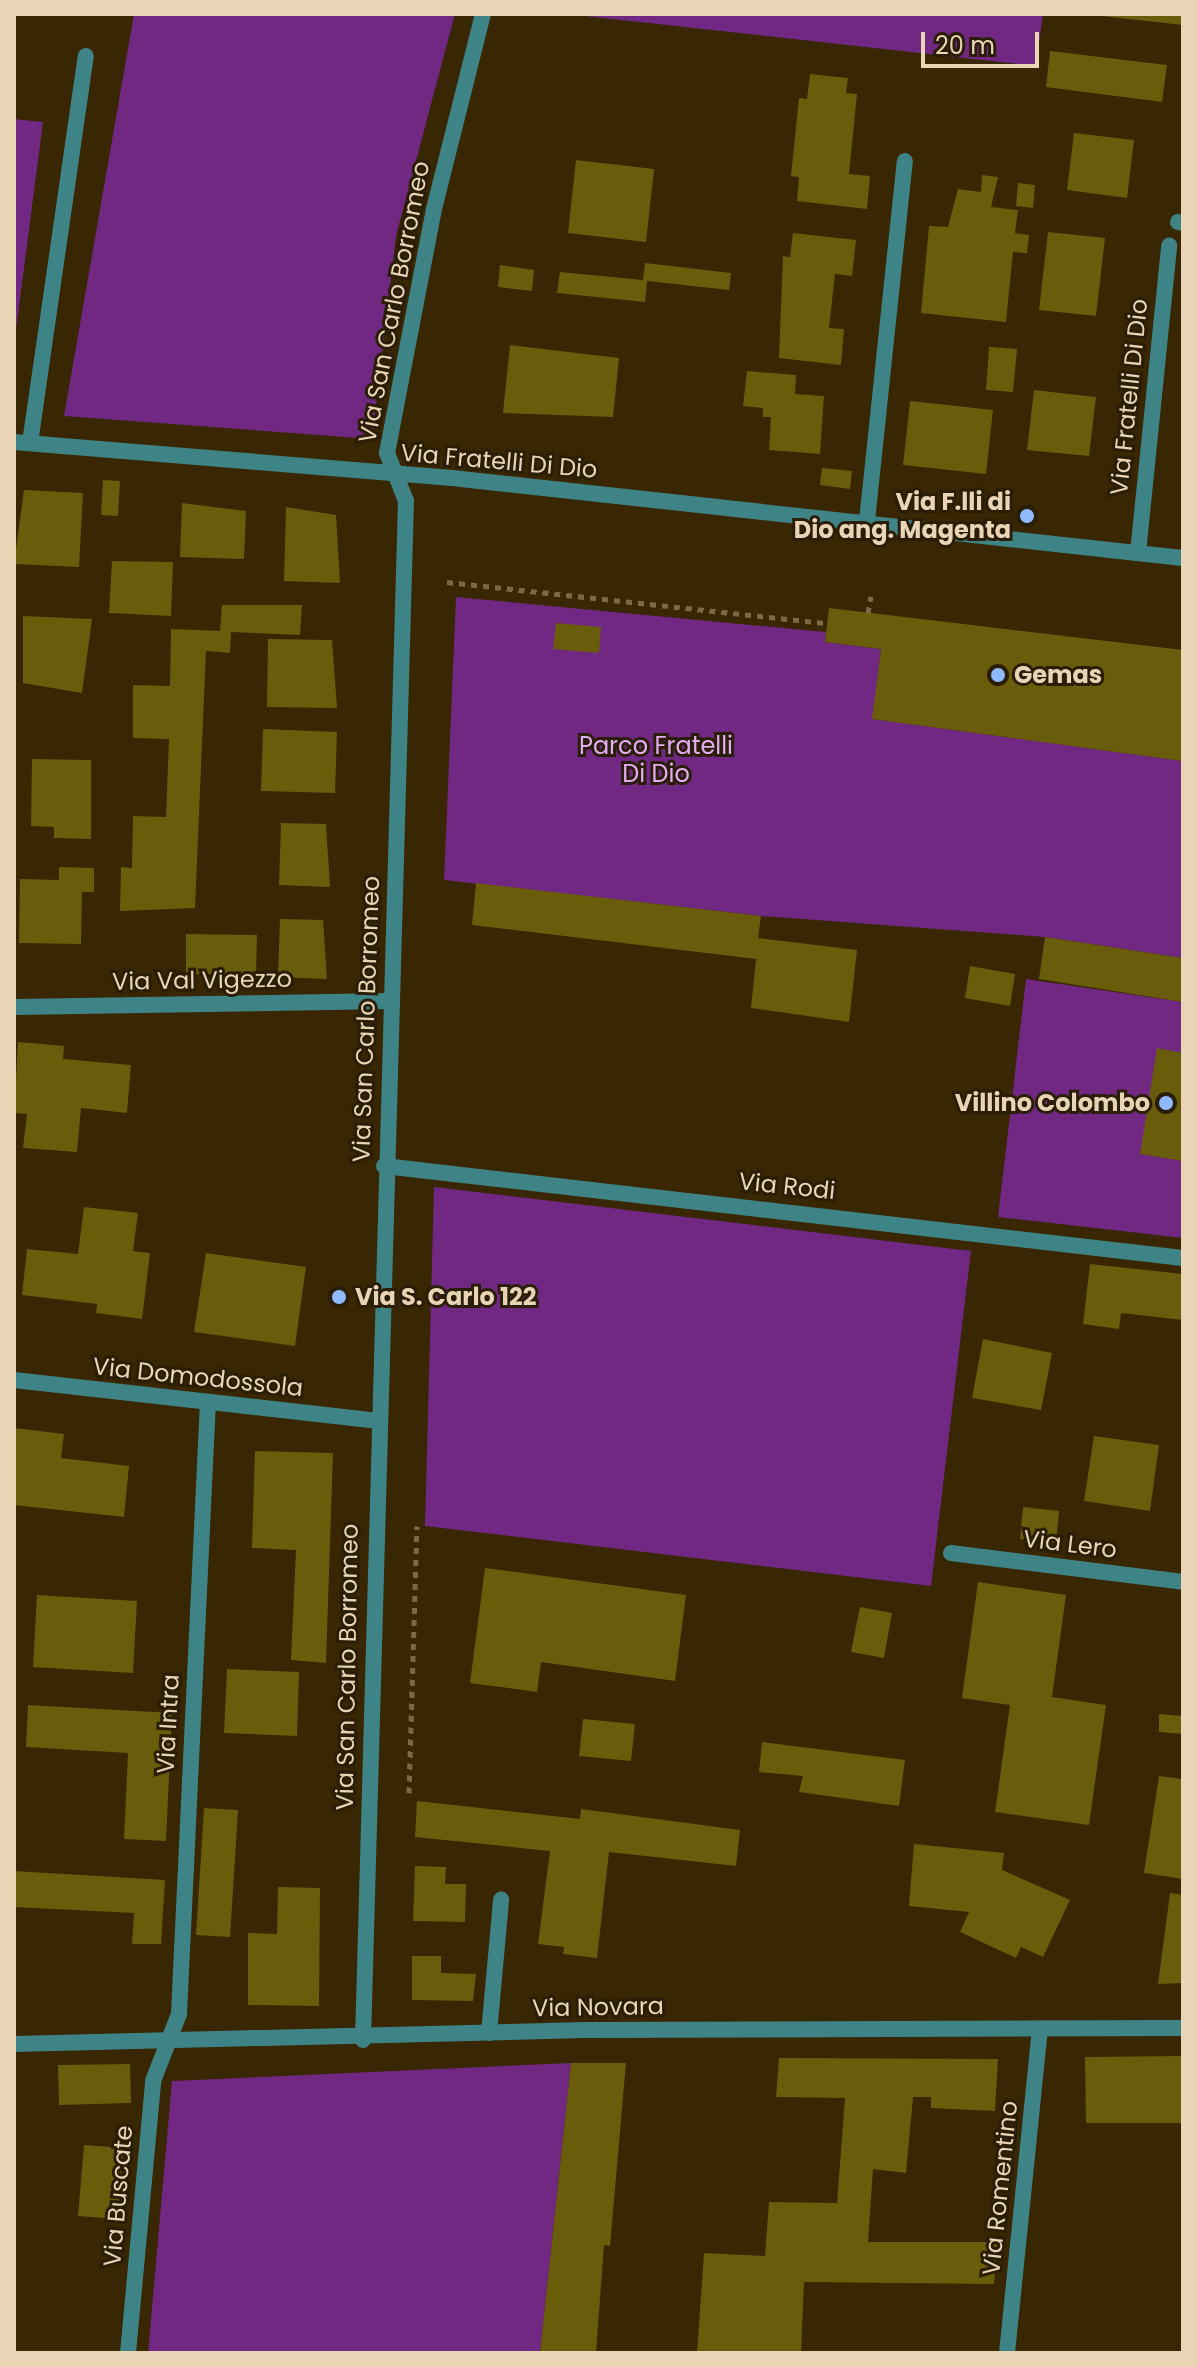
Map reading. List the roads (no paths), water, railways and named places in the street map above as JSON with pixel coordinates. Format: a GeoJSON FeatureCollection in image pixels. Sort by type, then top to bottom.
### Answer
{"type":"FeatureCollection","features":[{"type":"Feature","properties":{"kind":"street","name":"Via San Carlo Borromeo"},"geometry":{"type":"LineString","coordinates":[[363,2040],[384,1166],[406,501],[388,446],[483,14]]}},
{"type":"Feature","properties":{"kind":"street","name":"Via Fratelli Di Dio"},"geometry":{"type":"LineString","coordinates":[[86,56],[22,442],[867,521],[1183,558]]}},
{"type":"Feature","properties":{"kind":"street"},"geometry":{"type":"LineString","coordinates":[[867,521],[905,161]]}},
{"type":"Feature","properties":{"kind":"street","name":"Via Fratelli Di Dio"},"geometry":{"type":"LineString","coordinates":[[1138,553],[1169,246]]}},
{"type":"Feature","properties":{"kind":"street","name":"Via Val Vigezzo"},"geometry":{"type":"LineString","coordinates":[[14,1007],[391,1001]]}},
{"type":"Feature","properties":{"kind":"street","name":"Via Rodi"},"geometry":{"type":"LineString","coordinates":[[384,1166],[1183,1258]]}},
{"type":"Feature","properties":{"kind":"street","name":"Via Domodossola"},"geometry":{"type":"LineString","coordinates":[[14,1380],[377,1421]]}},
{"type":"Feature","properties":{"kind":"street","name":"Via Intra"},"geometry":{"type":"LineString","coordinates":[[167,2046],[179,2014],[208,1402]]}},
{"type":"Feature","properties":{"kind":"street","name":"Via Lero"},"geometry":{"type":"LineString","coordinates":[[951,1553],[1183,1582]]}},
{"type":"Feature","properties":{"kind":"street"},"geometry":{"type":"LineString","coordinates":[[489,2033],[501,1900]]}},
{"type":"Feature","properties":{"kind":"street","name":"Via Novara"},"geometry":{"type":"LineString","coordinates":[[14,2044],[167,2046],[489,2033],[1183,2028]]}},
{"type":"Feature","properties":{"kind":"street","name":"Via Romentino"},"geometry":{"type":"LineString","coordinates":[[1007,2353],[1040,2029]]}},
{"type":"Feature","properties":{"kind":"street","name":"Via Buscate"},"geometry":{"type":"LineString","coordinates":[[128,2353],[153,2081],[167,2046]]}},
{"type":"Feature","properties":{"kind":"place","name":"Via F.lli di Dio ang. Magenta"},"geometry":{"type":"Point","coordinates":[1027,516]}},
{"type":"Feature","properties":{"kind":"place","name":"Gemas"},"geometry":{"type":"Point","coordinates":[998,675]}},
{"type":"Feature","properties":{"kind":"place","name":"Villino Colombo"},"geometry":{"type":"Point","coordinates":[1166,1103]}},
{"type":"Feature","properties":{"kind":"place","name":"Via S. Carlo 122"},"geometry":{"type":"Point","coordinates":[339,1297]}},
{"type":"Feature","properties":{"kind":"park label","name":"Parco Fratelli Di Dio"},"geometry":{"type":"Point","coordinates":[656,760]}}]}
